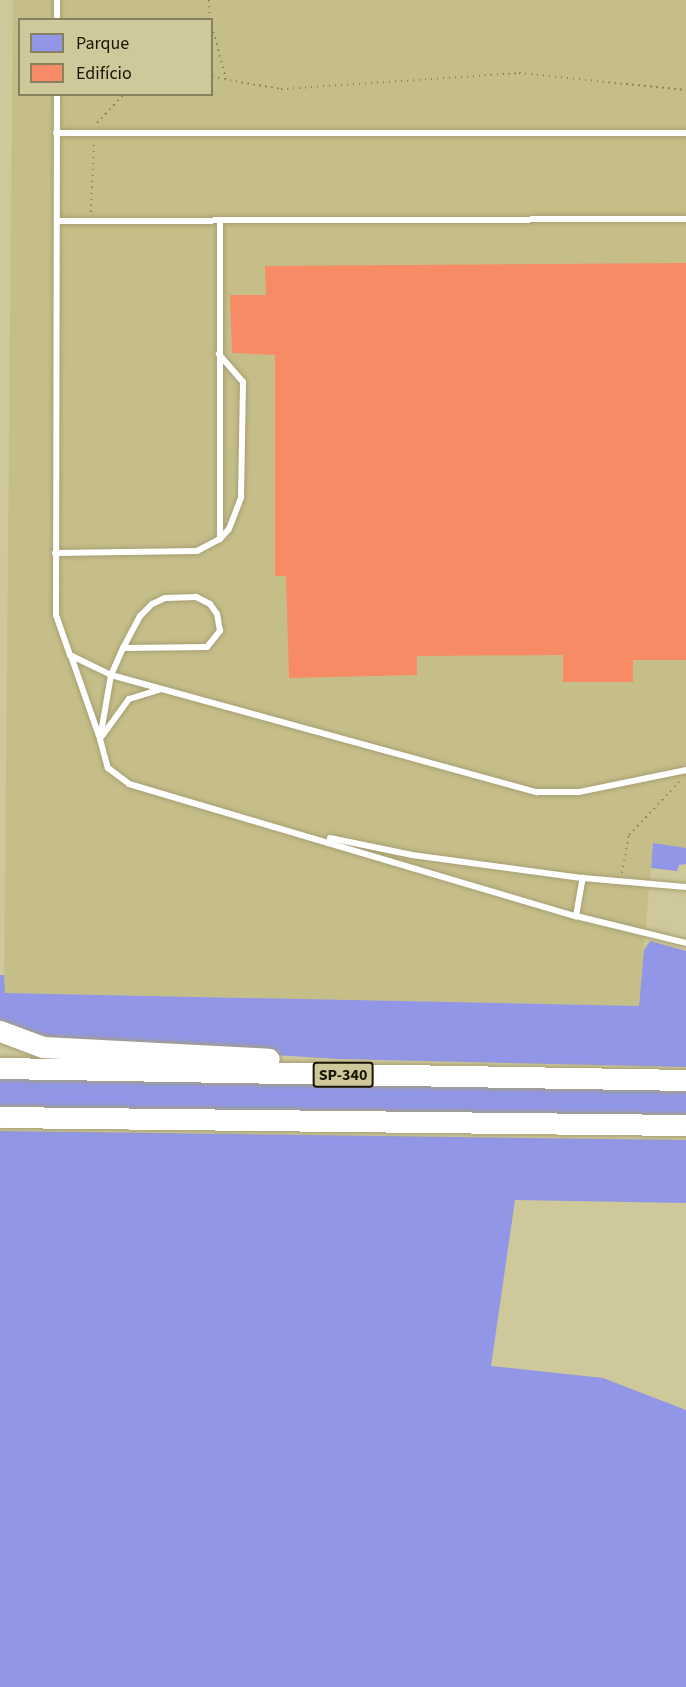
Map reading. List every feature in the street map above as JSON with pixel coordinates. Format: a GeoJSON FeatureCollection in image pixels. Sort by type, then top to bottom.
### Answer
{"type":"FeatureCollection","features":[{"type":"Feature","properties":{"kind":"highway"},"geometry":{"type":"LineString","coordinates":[[0,1031],[43,1047],[321,1062],[506,1067],[596,1080]]}},
{"type":"Feature","properties":{"kind":"highway","name":"SP-340"},"geometry":{"type":"LineString","coordinates":[[0,1068],[686,1080]]}},
{"type":"Feature","properties":{"kind":"highway"},"geometry":{"type":"LineString","coordinates":[[0,1117],[686,1125]]}},
{"type":"Feature","properties":{"kind":"lane"},"geometry":{"type":"LineString","coordinates":[[57,0],[57,18]]}},
{"type":"Feature","properties":{"kind":"lane"},"geometry":{"type":"LineString","coordinates":[[57,96],[56,615],[108,768],[129,784],[296,830],[576,916],[686,943]]}},
{"type":"Feature","properties":{"kind":"lane"},"geometry":{"type":"LineString","coordinates":[[56,133],[686,133]]}},
{"type":"Feature","properties":{"kind":"lane"},"geometry":{"type":"LineString","coordinates":[[57,222],[686,219]]}},
{"type":"Feature","properties":{"kind":"lane"},"geometry":{"type":"LineString","coordinates":[[220,221],[220,539]]}},
{"type":"Feature","properties":{"kind":"lane"},"geometry":{"type":"LineString","coordinates":[[55,553],[196,551],[220,539],[238,513],[241,496],[243,382],[219,354]]}},
{"type":"Feature","properties":{"kind":"lane"},"geometry":{"type":"LineString","coordinates":[[100,739],[111,675],[123,648],[140,616],[152,604],[165,598],[196,597],[210,604],[217,614],[219,631],[207,647],[123,648]]}},
{"type":"Feature","properties":{"kind":"lane"},"geometry":{"type":"LineString","coordinates":[[70,655],[111,675],[161,690],[537,792],[579,792],[686,772]]}},
{"type":"Feature","properties":{"kind":"lane"},"geometry":{"type":"LineString","coordinates":[[100,739],[129,699],[161,690]]}},
{"type":"Feature","properties":{"kind":"lane"},"geometry":{"type":"LineString","coordinates":[[296,830],[412,855],[583,878],[686,887]]}},
{"type":"Feature","properties":{"kind":"lane"},"geometry":{"type":"LineString","coordinates":[[576,916],[583,878]]}},
{"type":"Feature","properties":{"kind":"path"},"geometry":{"type":"LineString","coordinates":[[209,0],[210,18]]}},
{"type":"Feature","properties":{"kind":"path"},"geometry":{"type":"LineString","coordinates":[[213,30],[226,79]]}},
{"type":"Feature","properties":{"kind":"path"},"geometry":{"type":"LineString","coordinates":[[213,76],[281,89],[519,73],[686,90]]}},
{"type":"Feature","properties":{"kind":"path"},"geometry":{"type":"LineString","coordinates":[[89,221],[94,133],[102,117],[122,96]]}},
{"type":"Feature","properties":{"kind":"path"},"geometry":{"type":"LineString","coordinates":[[621,881],[629,835],[686,772]]}},
{"type":"Feature","properties":{"kind":"shaded area"},"geometry":{"type":"Polygon","coordinates":[[[13,0],[686,0],[686,848],[653,843],[639,1006],[4,993],[13,0]]]}},
{"type":"Feature","properties":{"kind":"green space"},"geometry":{"type":"Polygon","coordinates":[[[653,843],[686,848],[686,864],[679,865],[677,871],[651,868],[653,843]]]}},
{"type":"Feature","properties":{"kind":"green space"},"geometry":{"type":"Polygon","coordinates":[[[650,941],[686,951],[686,1067],[339,1059],[140,1047],[34,1035],[0,1020],[0,975],[4,975],[5,993],[639,1006],[644,950],[650,941]]]}},
{"type":"Feature","properties":{"kind":"green space"},"geometry":{"type":"Polygon","coordinates":[[[0,1076],[686,1087],[686,1117],[0,1108],[0,1076]]]}},
{"type":"Feature","properties":{"kind":"green space"},"geometry":{"type":"Polygon","coordinates":[[[0,1131],[686,1140],[686,1203],[515,1200],[491,1366],[603,1378],[686,1410],[686,1687],[0,1687],[0,1131]]]}},
{"type":"Feature","properties":{"kind":"building"},"geometry":{"type":"Polygon","coordinates":[[[686,263],[686,660],[633,660],[633,682],[563,682],[563,655],[417,656],[417,675],[289,678],[286,576],[275,576],[275,355],[232,353],[230,295],[266,295],[265,266],[686,263]]]}}]}
